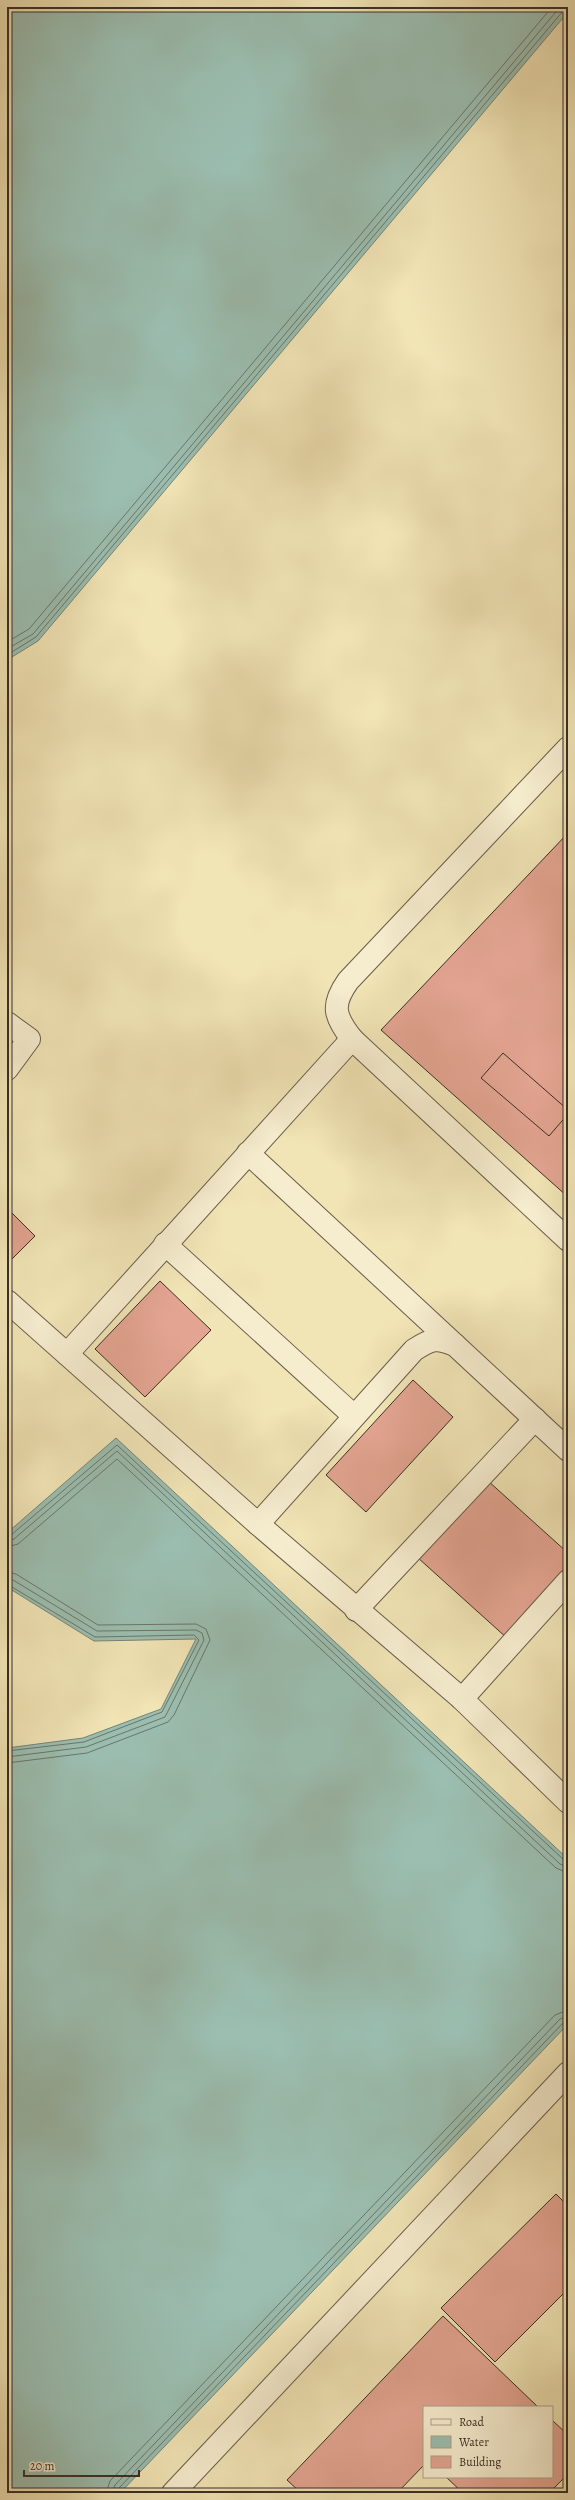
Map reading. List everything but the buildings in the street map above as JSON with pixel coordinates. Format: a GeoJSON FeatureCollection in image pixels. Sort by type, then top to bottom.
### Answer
{"type":"FeatureCollection","features":[{"type":"Feature","properties":{"kind":"lane"},"geometry":{"type":"LineString","coordinates":[[568,748],[348,981],[339,994],[336,1007],[338,1022],[352,1039],[568,1240]]}},
{"type":"Feature","properties":{"kind":"lane"},"geometry":{"type":"LineString","coordinates":[[7,1023],[29,1039],[7,1069]]}},
{"type":"Feature","properties":{"kind":"lane"},"geometry":{"type":"LineString","coordinates":[[67,1354],[352,1039]]}},
{"type":"Feature","properties":{"kind":"lane"},"geometry":{"type":"LineString","coordinates":[[248,1153],[568,1450]]}},
{"type":"Feature","properties":{"kind":"lane"},"geometry":{"type":"LineString","coordinates":[[165,1244],[354,1416]]}},
{"type":"Feature","properties":{"kind":"lane"},"geometry":{"type":"LineString","coordinates":[[7,1301],[356,1610],[462,1699],[568,1802]]}},
{"type":"Feature","properties":{"kind":"lane"},"geometry":{"type":"LineString","coordinates":[[258,1524],[414,1350],[429,1341],[441,1339],[455,1345]]}},
{"type":"Feature","properties":{"kind":"lane"},"geometry":{"type":"LineString","coordinates":[[356,1610],[535,1419]]}},
{"type":"Feature","properties":{"kind":"lane"},"geometry":{"type":"LineString","coordinates":[[462,1699],[568,1581]]}},
{"type":"Feature","properties":{"kind":"lane"},"geometry":{"type":"LineString","coordinates":[[173,2493],[568,2072]]}},
{"type":"Feature","properties":{"kind":"water"},"geometry":{"type":"Polygon","coordinates":[[[7,7],[568,7],[568,12],[38,641],[7,660],[7,7]]]}},
{"type":"Feature","properties":{"kind":"water"},"geometry":{"type":"Polygon","coordinates":[[[116,1438],[568,1859],[568,2024],[120,2493],[7,2493],[7,1748],[83,1738],[161,1709],[196,1639],[94,1641],[7,1587],[7,1533],[116,1438]]]}}]}
